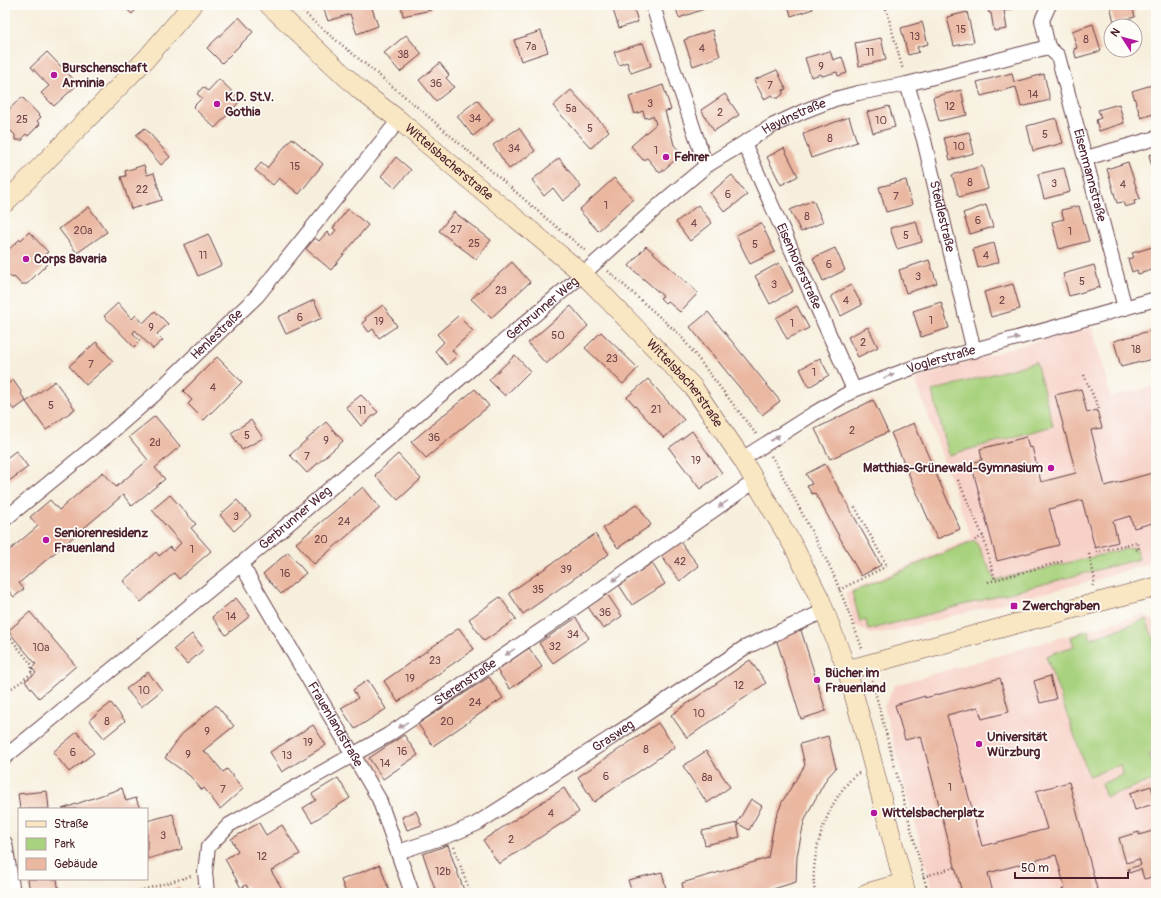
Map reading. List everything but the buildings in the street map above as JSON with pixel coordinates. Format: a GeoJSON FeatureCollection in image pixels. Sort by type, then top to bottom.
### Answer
{"type":"FeatureCollection","features":[{"type":"Feature","properties":{"kind":"street"},"geometry":{"type":"LineString","coordinates":[[5,203],[146,59],[192,5]]}},
{"type":"Feature","properties":{"kind":"street"},"geometry":{"type":"LineString","coordinates":[[653,5],[706,166]]}},
{"type":"Feature","properties":{"kind":"street"},"geometry":{"type":"LineString","coordinates":[[1048,47],[1042,20],[1049,5]]}},
{"type":"Feature","properties":{"kind":"street","name":"Wittelsbacherstraße"},"geometry":{"type":"LineString","coordinates":[[274,10],[361,91],[399,120],[583,274],[693,387],[756,482],[794,547],[822,605],[847,670],[905,888]]}},
{"type":"Feature","properties":{"kind":"street","name":"Haydnstraße"},"geometry":{"type":"LineString","coordinates":[[583,274],[664,201],[706,166],[772,126],[835,99],[907,84],[1048,47]]}},
{"type":"Feature","properties":{"kind":"street","name":"Eisenmannstraße"},"geometry":{"type":"LineString","coordinates":[[1048,47],[1058,56],[1086,158],[1124,308]]}},
{"type":"Feature","properties":{"kind":"street","name":"Steidlestraße"},"geometry":{"type":"LineString","coordinates":[[907,84],[924,140],[974,350]]}},
{"type":"Feature","properties":{"kind":"street","name":"Henlestraße"},"geometry":{"type":"LineString","coordinates":[[5,519],[150,399],[257,296],[399,120]]}},
{"type":"Feature","properties":{"kind":"street"},"geometry":{"type":"LineString","coordinates":[[1086,158],[1156,138]]}},
{"type":"Feature","properties":{"kind":"street","name":"Eisenhoferstraße"},"geometry":{"type":"LineString","coordinates":[[744,144],[854,390]]}},
{"type":"Feature","properties":{"kind":"street","name":"Gerbrunner Weg"},"geometry":{"type":"LineString","coordinates":[[5,758],[241,564],[583,274]]}},
{"type":"Feature","properties":{"kind":"street","name":"Voglerstraße"},"geometry":{"type":"LineString","coordinates":[[742,459],[854,390],[917,366],[1156,299]]}},
{"type":"Feature","properties":{"kind":"street","name":"Sterenstraße"},"geometry":{"type":"LineString","coordinates":[[207,893],[205,872],[208,848],[229,825],[388,735],[756,482]]}},
{"type":"Feature","properties":{"kind":"street","name":"Frauenlandstraße"},"geometry":{"type":"LineString","coordinates":[[241,564],[379,799],[412,893]]}},
{"type":"Feature","properties":{"kind":"street"},"geometry":{"type":"LineString","coordinates":[[847,670],[1156,587]]}},
{"type":"Feature","properties":{"kind":"street","name":"Grasweg"},"geometry":{"type":"LineString","coordinates":[[398,852],[450,835],[476,824],[612,737],[744,648],[822,605]]}},
{"type":"Feature","properties":{"kind":"street"},"geometry":{"type":"LineString","coordinates":[[5,842],[13,893]]}},
{"type":"Feature","properties":{"kind":"street"},"geometry":{"type":"LineString","coordinates":[[867,893],[905,888]]}},
{"type":"Feature","properties":{"kind":"path"},"geometry":{"type":"LineString","coordinates":[[885,5],[907,84]]}},
{"type":"Feature","properties":{"kind":"path"},"geometry":{"type":"LineString","coordinates":[[274,10],[300,8],[314,22],[416,105],[589,254]]}},
{"type":"Feature","properties":{"kind":"path"},"geometry":{"type":"LineString","coordinates":[[608,270],[680,335],[758,436]]}},
{"type":"Feature","properties":{"kind":"path"},"geometry":{"type":"LineString","coordinates":[[1084,375],[1099,409]]}},
{"type":"Feature","properties":{"kind":"path"},"geometry":{"type":"LineString","coordinates":[[770,454],[832,571],[861,647]]}},
{"type":"Feature","properties":{"kind":"path"},"geometry":{"type":"LineString","coordinates":[[958,480],[983,536],[995,580]]}},
{"type":"Feature","properties":{"kind":"path"},"geometry":{"type":"LineString","coordinates":[[822,605],[840,590],[887,566],[855,507]]}},
{"type":"Feature","properties":{"kind":"path"},"geometry":{"type":"LineString","coordinates":[[975,540],[983,536]]}},
{"type":"Feature","properties":{"kind":"path"},"geometry":{"type":"LineString","coordinates":[[1096,552],[1137,542],[1139,549],[1136,550]]}},
{"type":"Feature","properties":{"kind":"path"},"geometry":{"type":"LineString","coordinates":[[1089,554],[1095,580]]}},
{"type":"Feature","properties":{"kind":"path"},"geometry":{"type":"LineString","coordinates":[[988,582],[1063,561]]}},
{"type":"Feature","properties":{"kind":"path"},"geometry":{"type":"LineString","coordinates":[[5,635],[7,634],[32,665],[31,674]]}},
{"type":"Feature","properties":{"kind":"path"},"geometry":{"type":"LineString","coordinates":[[5,692],[21,682],[34,671]]}},
{"type":"Feature","properties":{"kind":"path"},"geometry":{"type":"LineString","coordinates":[[872,677],[928,893]]}},
{"type":"Feature","properties":{"kind":"path"},"geometry":{"type":"LineString","coordinates":[[815,893],[813,882],[815,857],[828,813],[844,788],[856,774],[874,769]]}},
{"type":"Feature","properties":{"kind":"path"},"geometry":{"type":"LineString","coordinates":[[450,835],[470,893]]}},
{"type":"Feature","properties":{"kind":"path"},"geometry":{"type":"LineString","coordinates":[[905,888],[924,877],[955,867]]}},
{"type":"Feature","properties":{"kind":"path"},"geometry":{"type":"LineString","coordinates":[[132,893],[205,872]]}},
{"type":"Feature","properties":{"kind":"shaded area","name":"Matthias-Grünewald-Gymnasium"},"geometry":{"type":"Polygon","coordinates":[[[1092,327],[1111,397],[1156,386],[1156,561],[1095,580],[893,631],[871,634],[855,625],[845,593],[971,538],[915,379],[1005,350],[1092,327]]]}},
{"type":"Feature","properties":{"kind":"shaded area","name":"Universität Würzburg"},"geometry":{"type":"Polygon","coordinates":[[[1143,614],[1156,623],[1156,893],[933,893],[884,706],[895,685],[1143,614]]]}},
{"type":"Feature","properties":{"kind":"green space"},"geometry":{"type":"Polygon","coordinates":[[[1036,362],[1053,426],[949,455],[932,391],[1036,362]]]}},
{"type":"Feature","properties":{"kind":"green space"},"geometry":{"type":"Polygon","coordinates":[[[975,540],[995,580],[1135,547],[1139,559],[868,630],[866,620],[860,622],[852,592],[975,540]]]}},
{"type":"Feature","properties":{"kind":"green space"},"geometry":{"type":"Polygon","coordinates":[[[1146,619],[1156,646],[1156,751],[1149,754],[1153,764],[1156,764],[1156,779],[1106,797],[1101,784],[1123,775],[1120,765],[1089,776],[1046,656],[1074,646],[1071,637],[1088,630],[1091,639],[1146,619]]]}},
{"type":"Feature","properties":{"kind":"place","name":"Burschenschaft Arminia"},"geometry":{"type":"Point","coordinates":[54,75]}},
{"type":"Feature","properties":{"kind":"place","name":"K.D. St.V. Gothia"},"geometry":{"type":"Point","coordinates":[217,104]}},
{"type":"Feature","properties":{"kind":"place","name":"Fehrer"},"geometry":{"type":"Point","coordinates":[666,157]}},
{"type":"Feature","properties":{"kind":"place","name":"Corps Bavaria"},"geometry":{"type":"Point","coordinates":[26,259]}},
{"type":"Feature","properties":{"kind":"place","name":"Matthias-Grünewald-Gymnasium"},"geometry":{"type":"Point","coordinates":[1051,468]}},
{"type":"Feature","properties":{"kind":"place","name":"Seniorenresidenz Frauenland"},"geometry":{"type":"Point","coordinates":[46,540]}},
{"type":"Feature","properties":{"kind":"place","name":"Zwerchgraben"},"geometry":{"type":"Point","coordinates":[1014,606]}},
{"type":"Feature","properties":{"kind":"place","name":"Bücher im Frauenland"},"geometry":{"type":"Point","coordinates":[817,680]}},
{"type":"Feature","properties":{"kind":"place","name":"Universität Würzburg"},"geometry":{"type":"Point","coordinates":[979,744]}},
{"type":"Feature","properties":{"kind":"place","name":"Wittelsbacherplatz"},"geometry":{"type":"Point","coordinates":[874,813]}}]}
